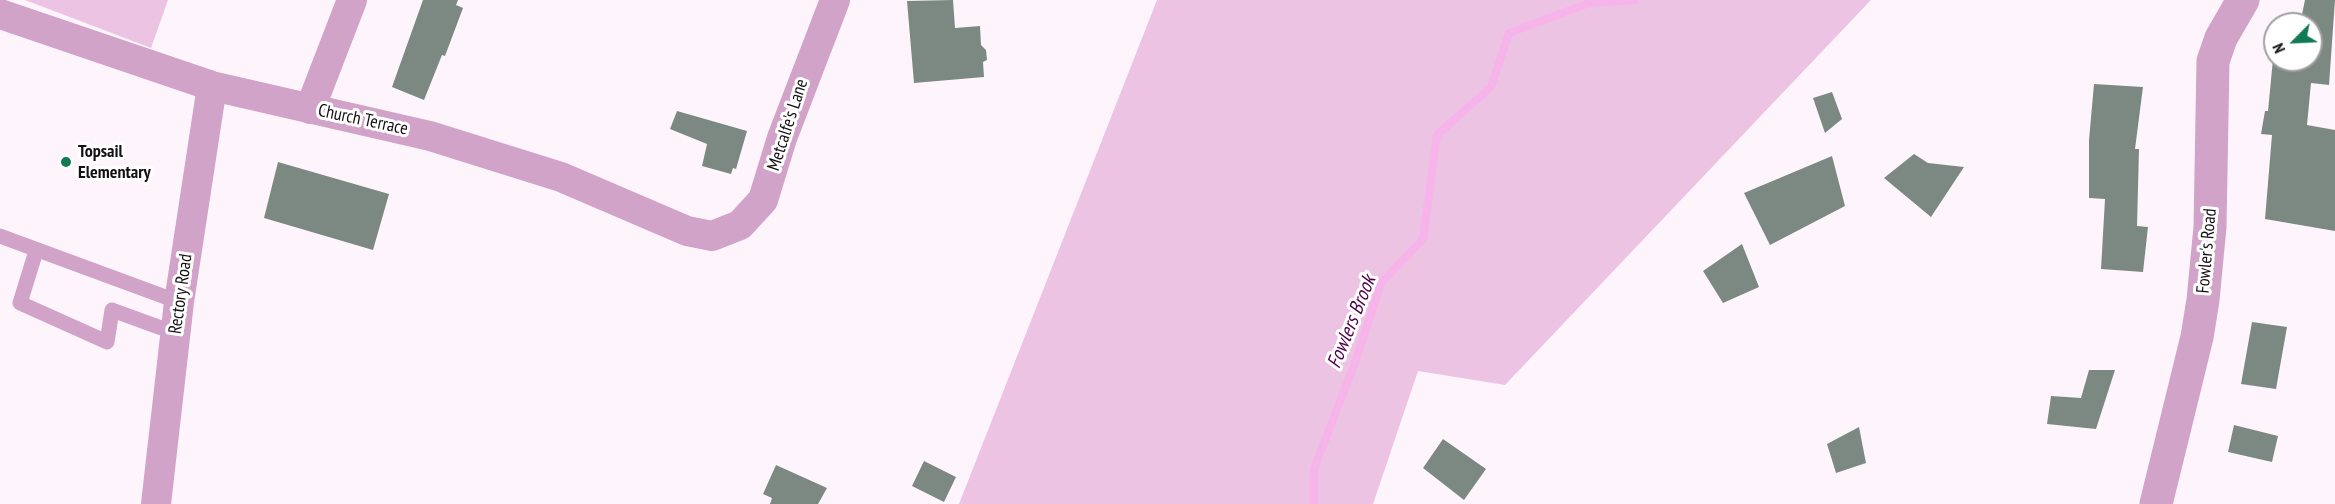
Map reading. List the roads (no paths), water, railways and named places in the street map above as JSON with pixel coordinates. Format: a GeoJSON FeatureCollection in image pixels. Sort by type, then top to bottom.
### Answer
{"type":"FeatureCollection","features":[{"type":"Feature","properties":{"kind":"street"},"geometry":{"type":"LineString","coordinates":[[310,109],[352,0]]}},
{"type":"Feature","properties":{"kind":"street","name":"Metcalfe's Lane"},"geometry":{"type":"LineString","coordinates":[[722,234],[740,225],[763,200],[782,138],[835,0]]}},
{"type":"Feature","properties":{"kind":"street","name":"Fowler's Road"},"geometry":{"type":"LineString","coordinates":[[2156,504],[2204,300],[2211,227],[2213,61],[2221,38],[2243,0]]}},
{"type":"Feature","properties":{"kind":"street","name":"Church Terrace"},"geometry":{"type":"LineString","coordinates":[[0,14],[212,86],[430,135],[561,177],[615,198],[687,231],[712,236],[722,234]]}},
{"type":"Feature","properties":{"kind":"street","name":"Rectory Road"},"geometry":{"type":"LineString","coordinates":[[156,504],[179,302],[212,86]]}},
{"type":"Feature","properties":{"kind":"lane"},"geometry":{"type":"LineString","coordinates":[[0,236],[179,302]]}},
{"type":"Feature","properties":{"kind":"lane"},"geometry":{"type":"LineString","coordinates":[[36,251],[20,303],[107,342],[112,310],[176,333]]}},
{"type":"Feature","properties":{"kind":"waterway","name":"Fowlers Brook"},"geometry":{"type":"LineString","coordinates":[[1314,504],[1314,469],[1356,360],[1381,283],[1423,239],[1437,135],[1491,87],[1509,33],[1589,3],[1635,0]]}},
{"type":"Feature","properties":{"kind":"place","name":"Topsail Elementary"},"geometry":{"type":"Point","coordinates":[66,162]}}]}
